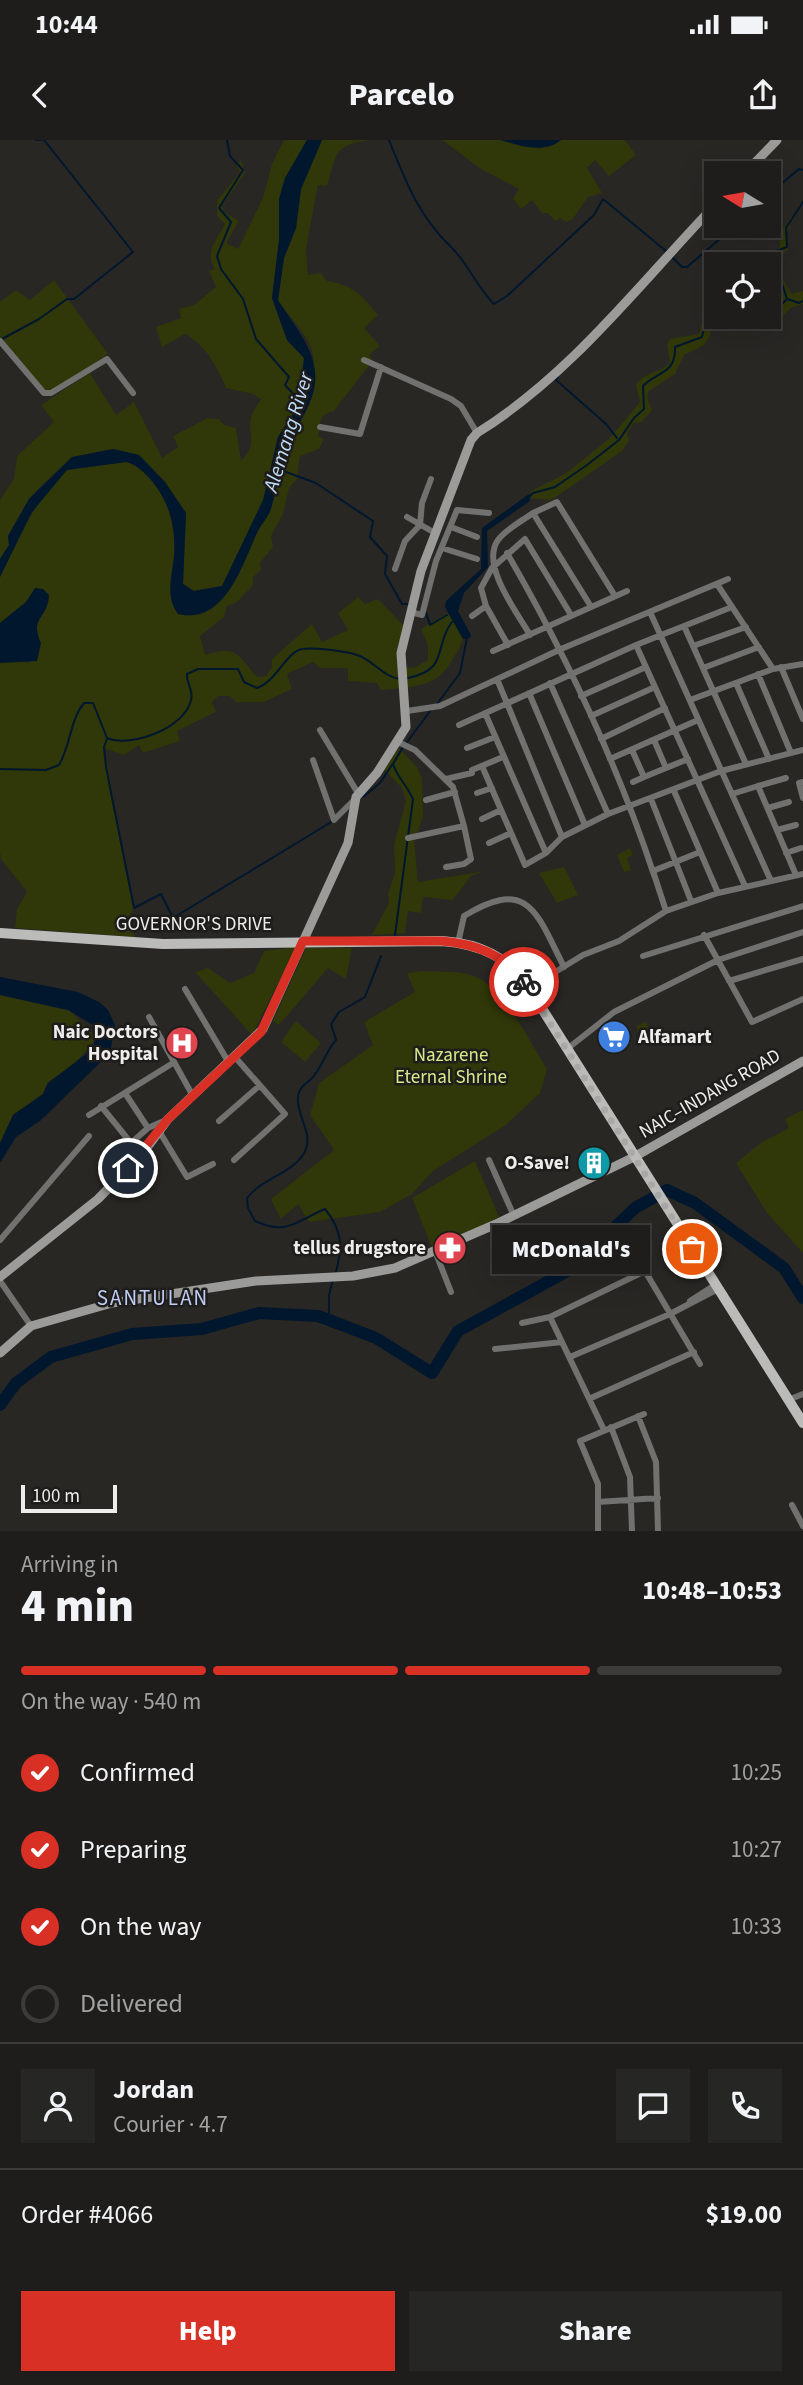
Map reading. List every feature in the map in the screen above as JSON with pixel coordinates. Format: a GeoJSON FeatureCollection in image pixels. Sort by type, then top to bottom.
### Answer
{"type":"FeatureCollection","features":[{"type":"Feature","properties":{"kind":"main road","name":"GOVERNOR'S DRIVE"},"geometry":{"type":"LineString","coordinates":[[0,933],[163,944],[303,941],[458,943],[479,947],[499,957],[529,988],[668,1211],[713,1289],[803,1423]]}},
{"type":"Feature","properties":{"kind":"street"},"geometry":{"type":"LineString","coordinates":[[757,161],[777,140]]}},
{"type":"Feature","properties":{"kind":"street"},"geometry":{"type":"LineString","coordinates":[[313,760],[334,820],[400,743],[407,726],[401,653],[421,571],[477,433],[527,399],[638,289],[704,217]]}},
{"type":"Feature","properties":{"kind":"street"},"geometry":{"type":"LineString","coordinates":[[0,341],[44,393],[51,393],[107,359],[133,393]]}},
{"type":"Feature","properties":{"kind":"street"},"geometry":{"type":"LineString","coordinates":[[364,360],[452,398],[461,406],[477,433]]}},
{"type":"Feature","properties":{"kind":"street"},"geometry":{"type":"LineString","coordinates":[[320,427],[360,434],[381,367]]}},
{"type":"Feature","properties":{"kind":"street"},"geometry":{"type":"LineString","coordinates":[[395,569],[405,541],[420,525],[422,503],[431,479]]}},
{"type":"Feature","properties":{"kind":"street"},"geometry":{"type":"LineString","coordinates":[[530,635],[492,568],[495,544],[500,537],[533,513],[557,502],[615,596]]}},
{"type":"Feature","properties":{"kind":"street"},"geometry":{"type":"LineString","coordinates":[[411,612],[422,615],[442,548],[457,510],[489,513]]}},
{"type":"Feature","properties":{"kind":"street"},"geometry":{"type":"LineString","coordinates":[[533,513],[590,605]]}},
{"type":"Feature","properties":{"kind":"street"},"geometry":{"type":"LineString","coordinates":[[407,517],[435,533]]}},
{"type":"Feature","properties":{"kind":"street"},"geometry":{"type":"LineString","coordinates":[[452,527],[477,537]]}},
{"type":"Feature","properties":{"kind":"street"},"geometry":{"type":"LineString","coordinates":[[508,645],[486,606],[481,588],[492,568],[525,539],[571,615]]}},
{"type":"Feature","properties":{"kind":"street"},"geometry":{"type":"LineString","coordinates":[[442,548],[477,559]]}},
{"type":"Feature","properties":{"kind":"street"},"geometry":{"type":"LineString","coordinates":[[507,553],[550,626],[632,806],[666,911]]}},
{"type":"Feature","properties":{"kind":"street"},"geometry":{"type":"LineString","coordinates":[[407,713],[440,706],[561,649],[728,579]]}},
{"type":"Feature","properties":{"kind":"street"},"geometry":{"type":"LineString","coordinates":[[717,584],[773,668]]}},
{"type":"Feature","properties":{"kind":"street"},"geometry":{"type":"LineString","coordinates":[[493,651],[590,605],[627,591]]}},
{"type":"Feature","properties":{"kind":"street"},"geometry":{"type":"LineString","coordinates":[[472,616],[486,606]]}},
{"type":"Feature","properties":{"kind":"street"},"geometry":{"type":"LineString","coordinates":[[459,725],[636,645],[732,607]]}},
{"type":"Feature","properties":{"kind":"street"},"geometry":{"type":"LineString","coordinates":[[650,612],[771,880]]}},
{"type":"Feature","properties":{"kind":"street"},"geometry":{"type":"LineString","coordinates":[[684,626],[747,764]]}},
{"type":"Feature","properties":{"kind":"street"},"geometry":{"type":"LineString","coordinates":[[693,646],[746,627]]}},
{"type":"Feature","properties":{"kind":"street"},"geometry":{"type":"LineString","coordinates":[[636,645],[745,886]]}},
{"type":"Feature","properties":{"kind":"street"},"geometry":{"type":"LineString","coordinates":[[703,668],[759,647]]}},
{"type":"Feature","properties":{"kind":"street"},"geometry":{"type":"LineString","coordinates":[[690,700],[773,668],[803,664]]}},
{"type":"Feature","properties":{"kind":"street"},"geometry":{"type":"LineString","coordinates":[[581,695],[646,667]]}},
{"type":"Feature","properties":{"kind":"street"},"geometry":{"type":"LineString","coordinates":[[781,667],[803,719]]}},
{"type":"Feature","properties":{"kind":"street"},"geometry":{"type":"LineString","coordinates":[[758,674],[791,753]]}},
{"type":"Feature","properties":{"kind":"street"},"geometry":{"type":"LineString","coordinates":[[497,679],[562,837]]}},
{"type":"Feature","properties":{"kind":"street"},"geometry":{"type":"LineString","coordinates":[[550,683],[608,814]]}},
{"type":"Feature","properties":{"kind":"street"},"geometry":{"type":"LineString","coordinates":[[736,683],[769,759]]}},
{"type":"Feature","properties":{"kind":"street"},"geometry":{"type":"LineString","coordinates":[[590,716],[655,687]]}},
{"type":"Feature","properties":{"kind":"street"},"geometry":{"type":"LineString","coordinates":[[529,693],[584,825]]}},
{"type":"Feature","properties":{"kind":"street"},"geometry":{"type":"LineString","coordinates":[[601,739],[665,708]]}},
{"type":"Feature","properties":{"kind":"street"},"geometry":{"type":"LineString","coordinates":[[485,713],[546,853]]}},
{"type":"Feature","properties":{"kind":"street"},"geometry":{"type":"LineString","coordinates":[[610,759],[698,720]]}},
{"type":"Feature","properties":{"kind":"street"},"geometry":{"type":"LineString","coordinates":[[0,1353],[31,1326],[0,1279],[98,1199],[143,1153],[168,1119],[261,1032],[348,843],[359,794],[320,730]]}},
{"type":"Feature","properties":{"kind":"street"},"geometry":{"type":"LineString","coordinates":[[467,748],[495,737]]}},
{"type":"Feature","properties":{"kind":"street"},"geometry":{"type":"LineString","coordinates":[[654,740],[666,768]]}},
{"type":"Feature","properties":{"kind":"street"},"geometry":{"type":"LineString","coordinates":[[400,743],[409,746],[446,779],[455,792],[471,859],[467,863],[446,867]]}},
{"type":"Feature","properties":{"kind":"street"},"geometry":{"type":"LineString","coordinates":[[632,750],[644,777]]}},
{"type":"Feature","properties":{"kind":"street"},"geometry":{"type":"LineString","coordinates":[[482,766],[525,865],[546,853],[562,837],[608,814],[699,782],[721,771],[803,750]]}},
{"type":"Feature","properties":{"kind":"street"},"geometry":{"type":"LineString","coordinates":[[446,779],[503,757]]}},
{"type":"Feature","properties":{"kind":"street"},"geometry":{"type":"LineString","coordinates":[[633,782],[688,759]]}},
{"type":"Feature","properties":{"kind":"street"},"geometry":{"type":"LineString","coordinates":[[732,794],[786,778]]}},
{"type":"Feature","properties":{"kind":"street"},"geometry":{"type":"LineString","coordinates":[[803,782],[799,783],[803,798]]}},
{"type":"Feature","properties":{"kind":"street"},"geometry":{"type":"LineString","coordinates":[[529,988],[583,955],[619,941],[666,911],[718,893],[799,875],[786,853],[758,786]]}},
{"type":"Feature","properties":{"kind":"street"},"geometry":{"type":"LineString","coordinates":[[477,793],[492,788]]}},
{"type":"Feature","properties":{"kind":"street"},"geometry":{"type":"LineString","coordinates":[[674,791],[718,893]]}},
{"type":"Feature","properties":{"kind":"street"},"geometry":{"type":"LineString","coordinates":[[426,800],[455,792]]}},
{"type":"Feature","properties":{"kind":"street"},"geometry":{"type":"LineString","coordinates":[[651,799],[691,901]]}},
{"type":"Feature","properties":{"kind":"street"},"geometry":{"type":"LineString","coordinates":[[768,808],[789,802]]}},
{"type":"Feature","properties":{"kind":"street"},"geometry":{"type":"LineString","coordinates":[[482,819],[501,810]]}},
{"type":"Feature","properties":{"kind":"street"},"geometry":{"type":"LineString","coordinates":[[777,830],[796,825]]}},
{"type":"Feature","properties":{"kind":"street"},"geometry":{"type":"LineString","coordinates":[[408,838],[464,826]]}},
{"type":"Feature","properties":{"kind":"street"},"geometry":{"type":"LineString","coordinates":[[489,842],[511,833]]}},
{"type":"Feature","properties":{"kind":"street"},"geometry":{"type":"LineString","coordinates":[[786,853],[801,848]]}},
{"type":"Feature","properties":{"kind":"street"},"geometry":{"type":"LineString","coordinates":[[654,875],[653,871],[701,852]]}},
{"type":"Feature","properties":{"kind":"street"},"geometry":{"type":"LineString","coordinates":[[458,943],[464,916],[496,900],[521,901],[529,905],[539,917],[564,967]]}},
{"type":"Feature","properties":{"kind":"street"},"geometry":{"type":"LineString","coordinates":[[643,956],[803,906]]}},
{"type":"Feature","properties":{"kind":"street"},"geometry":{"type":"LineString","coordinates":[[567,1049],[614,1012],[718,960],[803,932]]}},
{"type":"Feature","properties":{"kind":"street"},"geometry":{"type":"LineString","coordinates":[[704,935],[752,1022],[803,999]]}},
{"type":"Feature","properties":{"kind":"street"},"geometry":{"type":"LineString","coordinates":[[729,981],[803,959]]}},
{"type":"Feature","properties":{"kind":"street"},"geometry":{"type":"LineString","coordinates":[[185,989],[232,1060],[285,1112],[284,1116],[234,1160]]}},
{"type":"Feature","properties":{"kind":"street"},"geometry":{"type":"LineString","coordinates":[[149,1017],[193,1097]]}},
{"type":"Feature","properties":{"kind":"street","name":"NAIC–INDANG ROAD"},"geometry":{"type":"LineString","coordinates":[[31,1326],[112,1303],[256,1281],[335,1277],[395,1268],[514,1216],[634,1157],[803,1061]]}},
{"type":"Feature","properties":{"kind":"street"},"geometry":{"type":"LineString","coordinates":[[89,1115],[173,1063]]}},
{"type":"Feature","properties":{"kind":"street"},"geometry":{"type":"LineString","coordinates":[[219,1121],[259,1086]]}},
{"type":"Feature","properties":{"kind":"street"},"geometry":{"type":"LineString","coordinates":[[125,1093],[148,1128]]}},
{"type":"Feature","properties":{"kind":"street"},"geometry":{"type":"LineString","coordinates":[[101,1106],[131,1143],[148,1128],[168,1119]]}},
{"type":"Feature","properties":{"kind":"street"},"geometry":{"type":"LineString","coordinates":[[159,1131],[187,1177],[213,1164]]}},
{"type":"Feature","properties":{"kind":"street"},"geometry":{"type":"LineString","coordinates":[[0,1240],[89,1136]]}},
{"type":"Feature","properties":{"kind":"street"},"geometry":{"type":"LineString","coordinates":[[489,1160],[514,1216]]}},
{"type":"Feature","properties":{"kind":"street"},"geometry":{"type":"LineString","coordinates":[[435,1251],[451,1292]]}},
{"type":"Feature","properties":{"kind":"street"},"geometry":{"type":"LineString","coordinates":[[522,1323],[550,1317],[645,1271],[700,1364]]}},
{"type":"Feature","properties":{"kind":"street"},"geometry":{"type":"LineString","coordinates":[[570,1357],[670,1314],[713,1289]]}},
{"type":"Feature","properties":{"kind":"street"},"geometry":{"type":"LineString","coordinates":[[550,1317],[630,1477],[632,1531]]}},
{"type":"Feature","properties":{"kind":"street"},"geometry":{"type":"LineString","coordinates":[[495,1349],[562,1342]]}},
{"type":"Feature","properties":{"kind":"street"},"geometry":{"type":"LineString","coordinates":[[591,1398],[694,1352]]}},
{"type":"Feature","properties":{"kind":"street"},"geometry":{"type":"LineString","coordinates":[[788,1400],[803,1394]]}},
{"type":"Feature","properties":{"kind":"street"},"geometry":{"type":"LineString","coordinates":[[598,1531],[598,1483],[580,1441],[641,1415],[656,1462],[658,1531]]}},
{"type":"Feature","properties":{"kind":"street"},"geometry":{"type":"LineString","coordinates":[[598,1502],[658,1498]]}},
{"type":"Feature","properties":{"kind":"street"},"geometry":{"type":"LineString","coordinates":[[792,1505],[803,1525]]}},
{"type":"Feature","properties":{"kind":"green space"},"geometry":{"type":"Polygon","coordinates":[[[284,140],[307,140],[285,178],[279,199],[279,240],[272,298],[287,340],[304,358],[300,390],[292,416],[278,437],[264,500],[222,586],[194,591],[183,584],[186,513],[165,482],[139,455],[113,449],[72,457],[41,486],[29,499],[8,536],[9,545],[0,559],[0,500],[14,479],[17,456],[54,422],[41,405],[90,373],[116,415],[134,402],[162,458],[178,447],[173,436],[208,418],[219,419],[224,425],[236,428],[241,461],[247,454],[251,443],[250,421],[261,399],[253,394],[226,388],[210,357],[199,344],[185,334],[162,347],[156,327],[181,318],[179,309],[194,305],[216,287],[209,271],[215,269],[211,252],[225,224],[217,216],[217,201],[240,172],[236,164],[241,161],[245,173],[222,206],[223,211],[239,221],[226,243],[238,249],[263,198],[272,164],[284,140]]]}},
{"type":"Feature","properties":{"kind":"green space"},"geometry":{"type":"Polygon","coordinates":[[[322,140],[368,140],[342,148],[335,159],[327,186],[318,185],[306,249],[308,275],[321,273],[327,281],[351,288],[361,296],[378,315],[364,328],[380,346],[369,355],[373,360],[334,411],[323,417],[318,436],[324,439],[319,449],[300,456],[297,479],[289,488],[283,514],[271,536],[273,547],[260,563],[261,570],[253,577],[253,585],[237,602],[227,606],[224,617],[200,636],[205,655],[231,652],[240,657],[257,677],[266,676],[272,667],[272,659],[312,624],[322,642],[348,630],[338,613],[358,597],[365,604],[378,599],[404,626],[400,666],[414,668],[428,660],[428,645],[421,629],[447,613],[462,631],[463,639],[448,666],[432,681],[411,687],[381,690],[377,683],[348,681],[348,668],[320,668],[313,662],[287,674],[292,689],[264,702],[236,702],[230,696],[218,696],[212,702],[216,712],[177,731],[180,741],[143,753],[139,745],[124,755],[104,748],[134,908],[130,915],[135,937],[15,928],[17,909],[27,892],[1,859],[0,851],[0,663],[11,660],[29,663],[39,639],[35,625],[45,611],[35,589],[26,602],[0,623],[0,577],[24,526],[49,488],[67,470],[126,462],[137,467],[149,478],[167,507],[173,526],[174,546],[170,593],[178,614],[194,615],[208,610],[220,602],[230,590],[274,498],[288,434],[301,421],[310,399],[314,375],[311,348],[278,300],[284,258],[296,228],[301,189],[322,140]]]}},
{"type":"Feature","properties":{"kind":"green space"},"geometry":{"type":"Polygon","coordinates":[[[442,140],[498,140],[538,148],[561,140],[625,140],[636,155],[609,176],[595,160],[587,168],[602,193],[588,197],[572,220],[566,222],[560,218],[555,221],[548,213],[542,213],[532,200],[521,209],[513,199],[519,189],[481,169],[442,140]]]}},
{"type":"Feature","properties":{"kind":"green space"},"geometry":{"type":"Polygon","coordinates":[[[791,217],[794,218],[787,232],[788,250],[781,254],[781,252],[775,252],[779,248],[783,230],[791,217]]]}},
{"type":"Feature","properties":{"kind":"green space"},"geometry":{"type":"Polygon","coordinates":[[[781,275],[792,294],[803,291],[803,304],[791,308],[781,317],[781,275]]]}},
{"type":"Feature","properties":{"kind":"green space"},"geometry":{"type":"Polygon","coordinates":[[[54,280],[108,354],[56,389],[47,390],[36,384],[0,336],[0,302],[16,290],[30,300],[54,280]]]}},
{"type":"Feature","properties":{"kind":"green space"},"geometry":{"type":"Polygon","coordinates":[[[704,314],[704,329],[710,329],[710,336],[704,345],[684,355],[675,374],[649,391],[647,397],[652,410],[642,422],[634,423],[627,433],[629,441],[622,451],[550,500],[531,498],[531,491],[565,474],[610,438],[640,402],[636,385],[644,377],[670,362],[667,344],[670,339],[699,334],[704,314]]]}},
{"type":"Feature","properties":{"kind":"green space"},"geometry":{"type":"Polygon","coordinates":[[[399,748],[417,767],[422,778],[423,817],[414,841],[418,882],[485,871],[471,876],[453,900],[423,897],[421,913],[408,911],[405,933],[372,935],[389,903],[388,894],[395,873],[394,844],[406,802],[402,788],[384,769],[399,748]]]}},
{"type":"Feature","properties":{"kind":"green space"},"geometry":{"type":"Polygon","coordinates":[[[630,848],[633,855],[627,858],[631,870],[624,872],[617,855],[630,848]]]}},
{"type":"Feature","properties":{"kind":"green space"},"geometry":{"type":"Polygon","coordinates":[[[564,867],[578,895],[557,903],[539,873],[564,867]]]}},
{"type":"Feature","properties":{"kind":"green space"},"geometry":{"type":"Polygon","coordinates":[[[296,947],[252,1035],[195,972],[208,968],[230,983],[254,973],[264,951],[296,947]]]}},
{"type":"Feature","properties":{"kind":"green space"},"geometry":{"type":"Polygon","coordinates":[[[306,948],[352,948],[346,979],[328,968],[279,1025],[273,1021],[306,948]]]}},
{"type":"Feature","properties":{"kind":"green space","name":"Nazarene Eternal Shrine"},"geometry":{"type":"Polygon","coordinates":[[[421,971],[468,974],[485,982],[495,991],[506,1003],[547,1069],[540,1093],[506,1125],[433,1171],[412,1194],[380,1212],[309,1222],[298,1204],[281,1219],[271,1199],[334,1150],[310,1115],[319,1083],[373,1045],[364,1022],[415,992],[407,973],[421,971]]]}},
{"type":"Feature","properties":{"kind":"green space"},"geometry":{"type":"Polygon","coordinates":[[[0,995],[70,1011],[97,1038],[74,1064],[47,1083],[43,1094],[13,1115],[0,1144],[0,995]]]}},
{"type":"Feature","properties":{"kind":"green space"},"geometry":{"type":"Polygon","coordinates":[[[296,1021],[321,1043],[305,1062],[281,1042],[296,1021]]]}},
{"type":"Feature","properties":{"kind":"green space"},"geometry":{"type":"Polygon","coordinates":[[[646,1022],[653,1038],[643,1042],[636,1026],[646,1022]]]}},
{"type":"Feature","properties":{"kind":"green space"},"geometry":{"type":"Polygon","coordinates":[[[803,1110],[803,1253],[767,1213],[736,1163],[762,1142],[789,1128],[785,1119],[803,1110]]]}},
{"type":"Feature","properties":{"kind":"green space"},"geometry":{"type":"Polygon","coordinates":[[[475,1161],[499,1217],[433,1250],[412,1198],[475,1161]]]}},
{"type":"Feature","properties":{"kind":"water","name":"Alemang River"},"geometry":{"type":"Polygon","coordinates":[[[307,140],[322,140],[301,189],[296,228],[284,258],[278,300],[310,353],[315,381],[312,397],[301,420],[288,434],[270,512],[230,590],[220,602],[208,610],[194,615],[178,614],[170,593],[174,546],[173,526],[167,507],[149,478],[137,467],[126,462],[67,470],[32,512],[0,577],[0,559],[9,545],[8,536],[29,499],[72,457],[113,449],[139,455],[165,482],[186,513],[183,584],[194,591],[222,586],[263,500],[278,437],[292,416],[300,390],[304,358],[287,340],[272,298],[279,240],[279,199],[285,178],[307,140]]]}},
{"type":"Feature","properties":{"kind":"water"},"geometry":{"type":"Polygon","coordinates":[[[501,140],[561,140],[540,148],[501,140]]]}},
{"type":"Feature","properties":{"kind":"water"},"geometry":{"type":"Polygon","coordinates":[[[529,494],[530,501],[487,531],[488,567],[464,593],[458,611],[471,635],[470,638],[463,639],[445,607],[446,601],[481,569],[482,528],[529,494]]]}},
{"type":"Feature","properties":{"kind":"water"},"geometry":{"type":"Polygon","coordinates":[[[35,588],[43,589],[49,595],[37,628],[41,643],[37,661],[0,663],[0,623],[26,602],[35,588]]]}},
{"type":"Feature","properties":{"kind":"water"},"geometry":{"type":"Polygon","coordinates":[[[0,977],[78,992],[99,1002],[108,1010],[115,1025],[110,1053],[40,1121],[16,1137],[0,1163],[0,1143],[13,1115],[43,1094],[48,1083],[94,1048],[96,1027],[68,1010],[0,995],[0,977]]]}},
{"type":"Feature","properties":{"kind":"waterway"},"geometry":{"type":"LineString","coordinates":[[36,140],[41,140]]}},
{"type":"Feature","properties":{"kind":"waterway"},"geometry":{"type":"LineString","coordinates":[[2,339],[39,319],[67,299],[74,299],[133,252],[44,140]]}},
{"type":"Feature","properties":{"kind":"waterway","name":"Alemang River"},"geometry":{"type":"LineString","coordinates":[[227,140],[230,156],[243,170],[219,208],[231,222],[217,256],[221,269],[243,299],[256,339],[289,377],[285,385],[298,399]]}},
{"type":"Feature","properties":{"kind":"waterway"},"geometry":{"type":"LineString","coordinates":[[389,140],[421,210],[494,304],[507,296],[594,215],[603,199],[666,251]]}},
{"type":"Feature","properties":{"kind":"waterway"},"geometry":{"type":"LineString","coordinates":[[781,184],[799,169],[803,170]]}},
{"type":"Feature","properties":{"kind":"waterway"},"geometry":{"type":"LineString","coordinates":[[787,299],[777,268],[769,261],[774,252],[787,247],[786,228],[803,202]]}},
{"type":"Feature","properties":{"kind":"waterway"},"geometry":{"type":"LineString","coordinates":[[672,257],[682,267],[687,267],[721,238]]}},
{"type":"Feature","properties":{"kind":"waterway"},"geometry":{"type":"LineString","coordinates":[[781,305],[787,299],[799,303],[803,301]]}},
{"type":"Feature","properties":{"kind":"waterway"},"geometry":{"type":"LineString","coordinates":[[528,498],[533,493],[555,487],[619,440],[634,418],[644,409],[643,386],[669,367],[675,356],[675,347],[702,337],[704,328]]}},
{"type":"Feature","properties":{"kind":"waterway"},"geometry":{"type":"LineString","coordinates":[[558,377],[556,380],[606,424],[617,438]]}},
{"type":"Feature","properties":{"kind":"waterway","name":"Alemang River"},"geometry":{"type":"LineString","coordinates":[[278,469],[316,483],[373,521],[370,537],[387,556],[385,574],[402,604],[409,604]]}},
{"type":"Feature","properties":{"kind":"waterway"},"geometry":{"type":"LineString","coordinates":[[426,613],[430,625],[447,615]]}},
{"type":"Feature","properties":{"kind":"waterway"},"geometry":{"type":"LineString","coordinates":[[408,678],[421,674],[435,663],[452,622]]}},
{"type":"Feature","properties":{"kind":"waterway"},"geometry":{"type":"LineString","coordinates":[[437,704],[460,673],[467,638]]}},
{"type":"Feature","properties":{"kind":"waterway"},"geometry":{"type":"LineString","coordinates":[[0,769],[46,770],[59,765],[76,717],[84,703],[93,703],[107,738],[143,738],[168,727],[187,710],[192,696],[187,674],[198,669],[238,669],[244,682],[257,688],[270,679],[296,651],[313,649],[357,655],[388,675],[400,679]]}},
{"type":"Feature","properties":{"kind":"waterway"},"geometry":{"type":"LineString","coordinates":[[407,742],[431,710]]}},
{"type":"Feature","properties":{"kind":"waterway"},"geometry":{"type":"LineString","coordinates":[[107,739],[104,747],[106,767],[134,908],[161,894],[173,918],[333,821]]}},
{"type":"Feature","properties":{"kind":"waterway"},"geometry":{"type":"LineString","coordinates":[[395,935],[413,799],[393,764],[403,747]]}},
{"type":"Feature","properties":{"kind":"waterway"},"geometry":{"type":"LineString","coordinates":[[363,797],[380,783],[392,765]]}},
{"type":"Feature","properties":{"kind":"waterway"},"geometry":{"type":"LineString","coordinates":[[335,1275],[340,1240],[325,1209],[292,1225],[276,1227],[255,1221],[248,1208],[247,1198],[253,1191],[291,1167],[303,1155],[307,1133],[298,1104],[299,1093],[336,1040],[331,1024],[339,1012],[365,997],[381,956]]}},
{"type":"Feature","properties":{"kind":"waterway"},"geometry":{"type":"LineString","coordinates":[[0,1405],[16,1383],[51,1357],[132,1334],[202,1329],[259,1313],[318,1316],[376,1338],[432,1373],[458,1331],[571,1269],[635,1208],[667,1190],[695,1203],[784,1268],[803,1298]]}},
{"type":"Feature","properties":{"kind":"waterway"},"geometry":{"type":"LineString","coordinates":[[329,1320],[329,1295],[333,1280]]}},
{"type":"Feature","properties":{"kind":"way so far"},"geometry":{"type":"LineString","coordinates":[[524,982],[692,1249]]}},
{"type":"Feature","properties":{"kind":"place","name":"Alfamart"},"geometry":{"type":"Point","coordinates":[614,1037]}},
{"type":"Feature","properties":{"kind":"place","name":"Naic Doctors Hospital"},"geometry":{"type":"Point","coordinates":[182,1043]}},
{"type":"Feature","properties":{"kind":"place","name":"O-Save!"},"geometry":{"type":"Point","coordinates":[594,1163]}},
{"type":"Feature","properties":{"kind":"place","name":"tellus drugstore"},"geometry":{"type":"Point","coordinates":[450,1248]}},
{"type":"Feature","properties":{"kind":"place","name":"McDonald's"},"geometry":{"type":"Point","coordinates":[692,1249]}},
{"type":"Feature","properties":{"kind":"district","name":"SANTULAN"},"geometry":{"type":"Point","coordinates":[153,1298]}},
{"type":"Feature","properties":{"kind":"route"},"geometry":{"type":"LineString","coordinates":[[128,1168],[143,1153],[168,1119],[261,1032],[303,941],[442,941],[465,944],[479,947],[499,957],[512,967],[524,982]]}}]}
